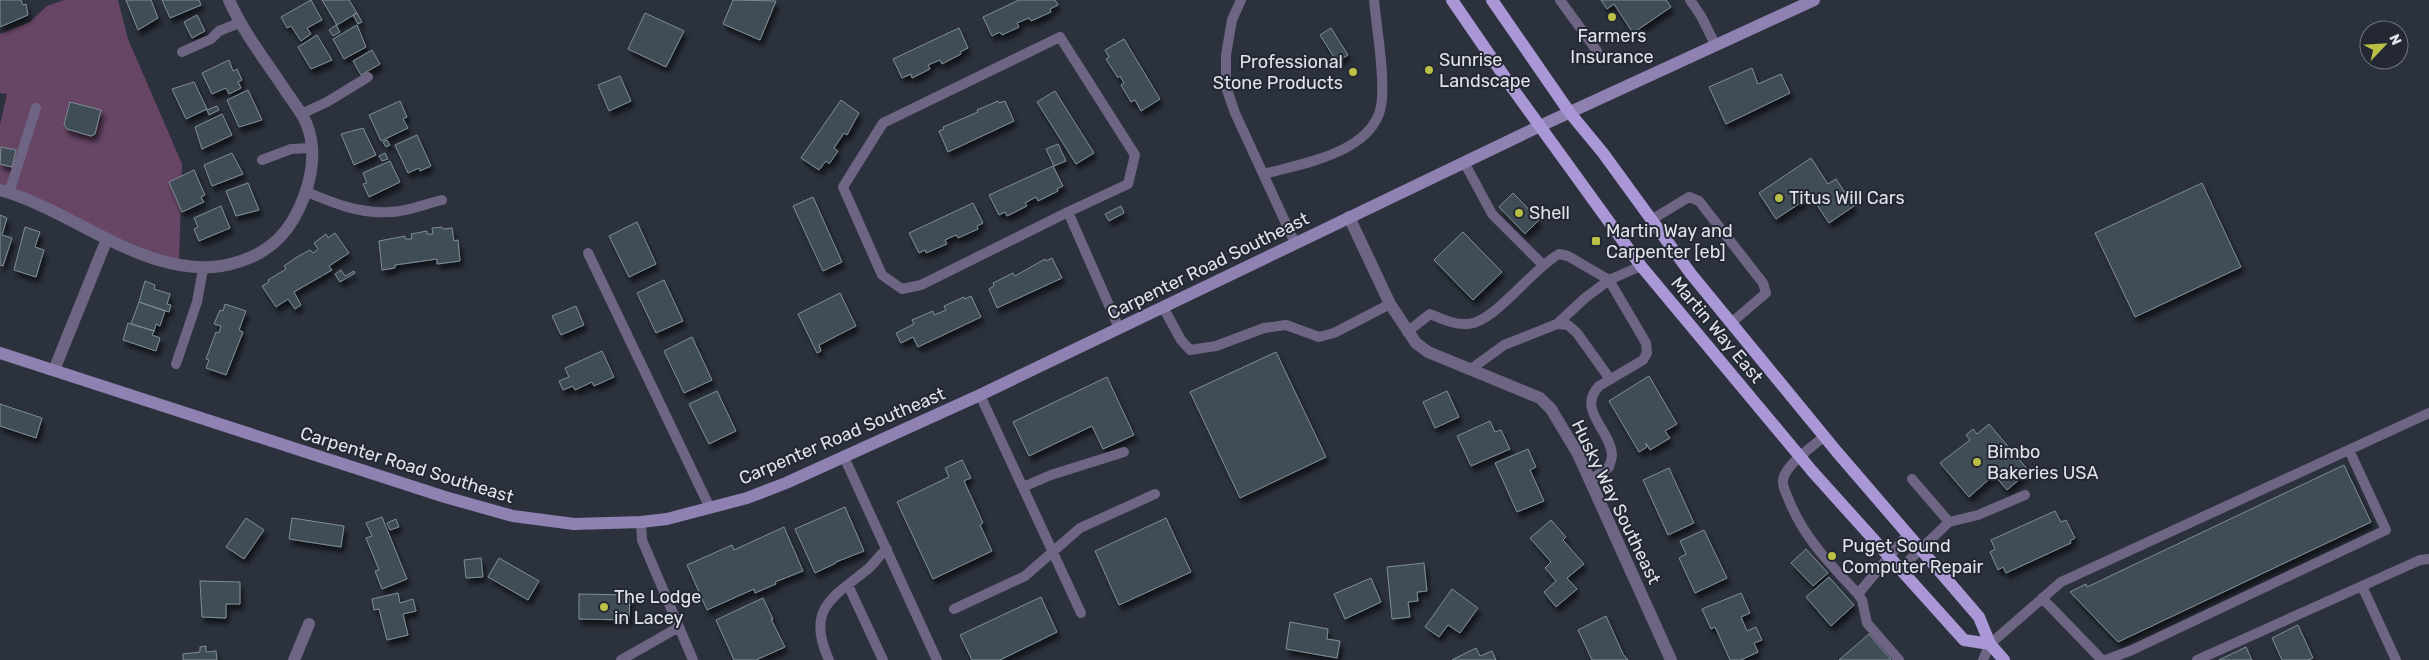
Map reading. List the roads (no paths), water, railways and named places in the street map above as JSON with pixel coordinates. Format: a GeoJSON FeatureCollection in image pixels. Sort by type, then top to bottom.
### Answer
{"type":"FeatureCollection","features":[{"type":"Feature","properties":{"kind":"main road","name":"Martin Way East"},"geometry":{"type":"LineString","coordinates":[[1452,0],[1641,266],[1800,457],[1964,640],[1990,644]]}},
{"type":"Feature","properties":{"kind":"main road","name":"Carpenter Road Southeast"},"geometry":{"type":"LineString","coordinates":[[0,353],[445,497],[513,516],[574,524],[641,522],[710,508],[786,483],[980,395],[1540,126],[1814,0]]}},
{"type":"Feature","properties":{"kind":"main road","name":"Martin Way East"},"geometry":{"type":"LineString","coordinates":[[1494,1],[1570,113],[1651,220],[1731,322],[1825,436],[1979,617],[1990,644],[2004,660]]}},
{"type":"Feature","properties":{"kind":"street"},"geometry":{"type":"LineString","coordinates":[[5,191],[32,201],[107,239],[176,266],[203,269],[228,266],[254,257],[276,242],[290,225],[307,192],[312,166],[308,126],[239,23],[229,0]]}},
{"type":"Feature","properties":{"kind":"street","name":"Husky Way Southeast"},"geometry":{"type":"LineString","coordinates":[[1349,217],[1390,304],[1416,343],[1428,352],[1540,398],[1551,408],[1578,454],[1671,660]]}},
{"type":"Feature","properties":{"kind":"street"},"geometry":{"type":"LineString","coordinates":[[54,370],[107,239]]}},
{"type":"Feature","properties":{"kind":"street"},"geometry":{"type":"LineString","coordinates":[[294,660],[309,624]]}},
{"type":"Feature","properties":{"kind":"lane"},"geometry":{"type":"LineString","coordinates":[[1242,0],[1232,20],[1226,55],[1226,87],[1235,113],[1295,243]]}},
{"type":"Feature","properties":{"kind":"lane"},"geometry":{"type":"LineString","coordinates":[[1264,174],[1347,149],[1367,132],[1376,119],[1382,99],[1374,0]]}},
{"type":"Feature","properties":{"kind":"lane"},"geometry":{"type":"LineString","coordinates":[[1560,0],[1597,51]]}},
{"type":"Feature","properties":{"kind":"lane"},"geometry":{"type":"LineString","coordinates":[[1690,0],[1701,16],[1716,46]]}},
{"type":"Feature","properties":{"kind":"lane"},"geometry":{"type":"LineString","coordinates":[[182,52],[211,40],[219,31],[239,23]]}},
{"type":"Feature","properties":{"kind":"lane"},"geometry":{"type":"LineString","coordinates":[[1060,38],[1135,155],[1128,184],[1068,212],[921,285],[902,289],[882,276],[843,187],[883,123],[1060,38]]}},
{"type":"Feature","properties":{"kind":"lane"},"geometry":{"type":"LineString","coordinates":[[301,114],[327,102],[368,78]]}},
{"type":"Feature","properties":{"kind":"lane"},"geometry":{"type":"LineString","coordinates":[[5,191],[36,108]]}},
{"type":"Feature","properties":{"kind":"lane"},"geometry":{"type":"LineString","coordinates":[[262,160],[291,149],[310,148]]}},
{"type":"Feature","properties":{"kind":"lane"},"geometry":{"type":"LineString","coordinates":[[1464,162],[1492,214],[1543,265]]}},
{"type":"Feature","properties":{"kind":"lane"},"geometry":{"type":"LineString","coordinates":[[307,192],[336,204],[366,212],[391,212],[442,200]]}},
{"type":"Feature","properties":{"kind":"lane"},"geometry":{"type":"LineString","coordinates":[[1651,220],[1688,197],[1699,201],[1763,283],[1766,293],[1731,322]]}},
{"type":"Feature","properties":{"kind":"lane"},"geometry":{"type":"LineString","coordinates":[[1068,212],[1119,328]]}},
{"type":"Feature","properties":{"kind":"lane"},"geometry":{"type":"LineString","coordinates":[[588,253],[710,508]]}},
{"type":"Feature","properties":{"kind":"lane"},"geometry":{"type":"LineString","coordinates":[[1408,332],[1430,314],[1466,325],[1485,319],[1543,265],[1559,254],[1568,256],[1609,280],[1646,343],[1647,353],[1642,360],[1598,386],[1590,399],[1591,408],[1612,455],[1609,467],[1590,480]]}},
{"type":"Feature","properties":{"kind":"lane"},"geometry":{"type":"LineString","coordinates":[[1471,369],[1504,344],[1557,324],[1585,298],[1609,280],[1641,266]]}},
{"type":"Feature","properties":{"kind":"lane"},"geometry":{"type":"LineString","coordinates":[[176,364],[197,302],[203,269]]}},
{"type":"Feature","properties":{"kind":"lane"},"geometry":{"type":"LineString","coordinates":[[1164,306],[1181,340],[1190,350],[1216,346],[1264,328],[1286,325],[1319,336],[1334,333],[1390,304]]}},
{"type":"Feature","properties":{"kind":"lane"},"geometry":{"type":"LineString","coordinates":[[1557,324],[1568,325],[1577,333],[1610,379]]}},
{"type":"Feature","properties":{"kind":"lane"},"geometry":{"type":"LineString","coordinates":[[980,395],[1081,613]]}},
{"type":"Feature","properties":{"kind":"lane"},"geometry":{"type":"LineString","coordinates":[[1983,660],[1990,644],[2061,582],[2429,413]]}},
{"type":"Feature","properties":{"kind":"lane"},"geometry":{"type":"LineString","coordinates":[[1825,436],[1800,457],[1786,472],[1783,481],[1795,516],[1808,539],[1858,594],[1862,600],[1867,623],[1899,660]]}},
{"type":"Feature","properties":{"kind":"lane"},"geometry":{"type":"LineString","coordinates":[[2042,598],[2104,660],[2132,650],[2386,530],[2349,450]]}},
{"type":"Feature","properties":{"kind":"lane"},"geometry":{"type":"LineString","coordinates":[[1023,487],[1051,475],[1124,452]]}},
{"type":"Feature","properties":{"kind":"lane"},"geometry":{"type":"LineString","coordinates":[[844,457],[938,660]]}},
{"type":"Feature","properties":{"kind":"lane"},"geometry":{"type":"LineString","coordinates":[[1912,479],[1949,522]]}},
{"type":"Feature","properties":{"kind":"lane"},"geometry":{"type":"LineString","coordinates":[[954,609],[1025,576],[1053,554],[1080,528],[1156,494]]}},
{"type":"Feature","properties":{"kind":"lane"},"geometry":{"type":"LineString","coordinates":[[1900,569],[1949,522],[1978,515],[2025,495]]}},
{"type":"Feature","properties":{"kind":"lane"},"geometry":{"type":"LineString","coordinates":[[641,522],[642,540],[693,660]]}},
{"type":"Feature","properties":{"kind":"lane"},"geometry":{"type":"LineString","coordinates":[[1858,594],[1908,534]]}},
{"type":"Feature","properties":{"kind":"lane"},"geometry":{"type":"LineString","coordinates":[[829,660],[823,646],[819,626],[825,606],[871,566],[886,550]]}},
{"type":"Feature","properties":{"kind":"lane"},"geometry":{"type":"LineString","coordinates":[[2197,660],[2420,560],[2429,559]]}},
{"type":"Feature","properties":{"kind":"lane"},"geometry":{"type":"LineString","coordinates":[[848,585],[883,660]]}},
{"type":"Feature","properties":{"kind":"lane"},"geometry":{"type":"LineString","coordinates":[[2362,586],[2396,660]]}},
{"type":"Feature","properties":{"kind":"lane"},"geometry":{"type":"LineString","coordinates":[[620,660],[678,627]]}},
{"type":"Feature","properties":{"kind":"place","name":"Farmers Insurance"},"geometry":{"type":"Point","coordinates":[1612,17]}},
{"type":"Feature","properties":{"kind":"place","name":"Sunrise Landscape"},"geometry":{"type":"Point","coordinates":[1429,70]}},
{"type":"Feature","properties":{"kind":"place","name":"Professional Stone Products"},"geometry":{"type":"Point","coordinates":[1353,72]}},
{"type":"Feature","properties":{"kind":"place","name":"Titus Will Cars"},"geometry":{"type":"Point","coordinates":[1779,198]}},
{"type":"Feature","properties":{"kind":"place","name":"Shell"},"geometry":{"type":"Point","coordinates":[1519,213]}},
{"type":"Feature","properties":{"kind":"place","name":"Martin Way and Carpenter [eb]"},"geometry":{"type":"Point","coordinates":[1596,241]}},
{"type":"Feature","properties":{"kind":"place","name":"Bimbo Bakeries USA"},"geometry":{"type":"Point","coordinates":[1977,462]}},
{"type":"Feature","properties":{"kind":"place","name":"Puget Sound Computer Repair"},"geometry":{"type":"Point","coordinates":[1832,556]}},
{"type":"Feature","properties":{"kind":"place","name":"The Lodge in Lacey"},"geometry":{"type":"Point","coordinates":[604,607]}}]}
